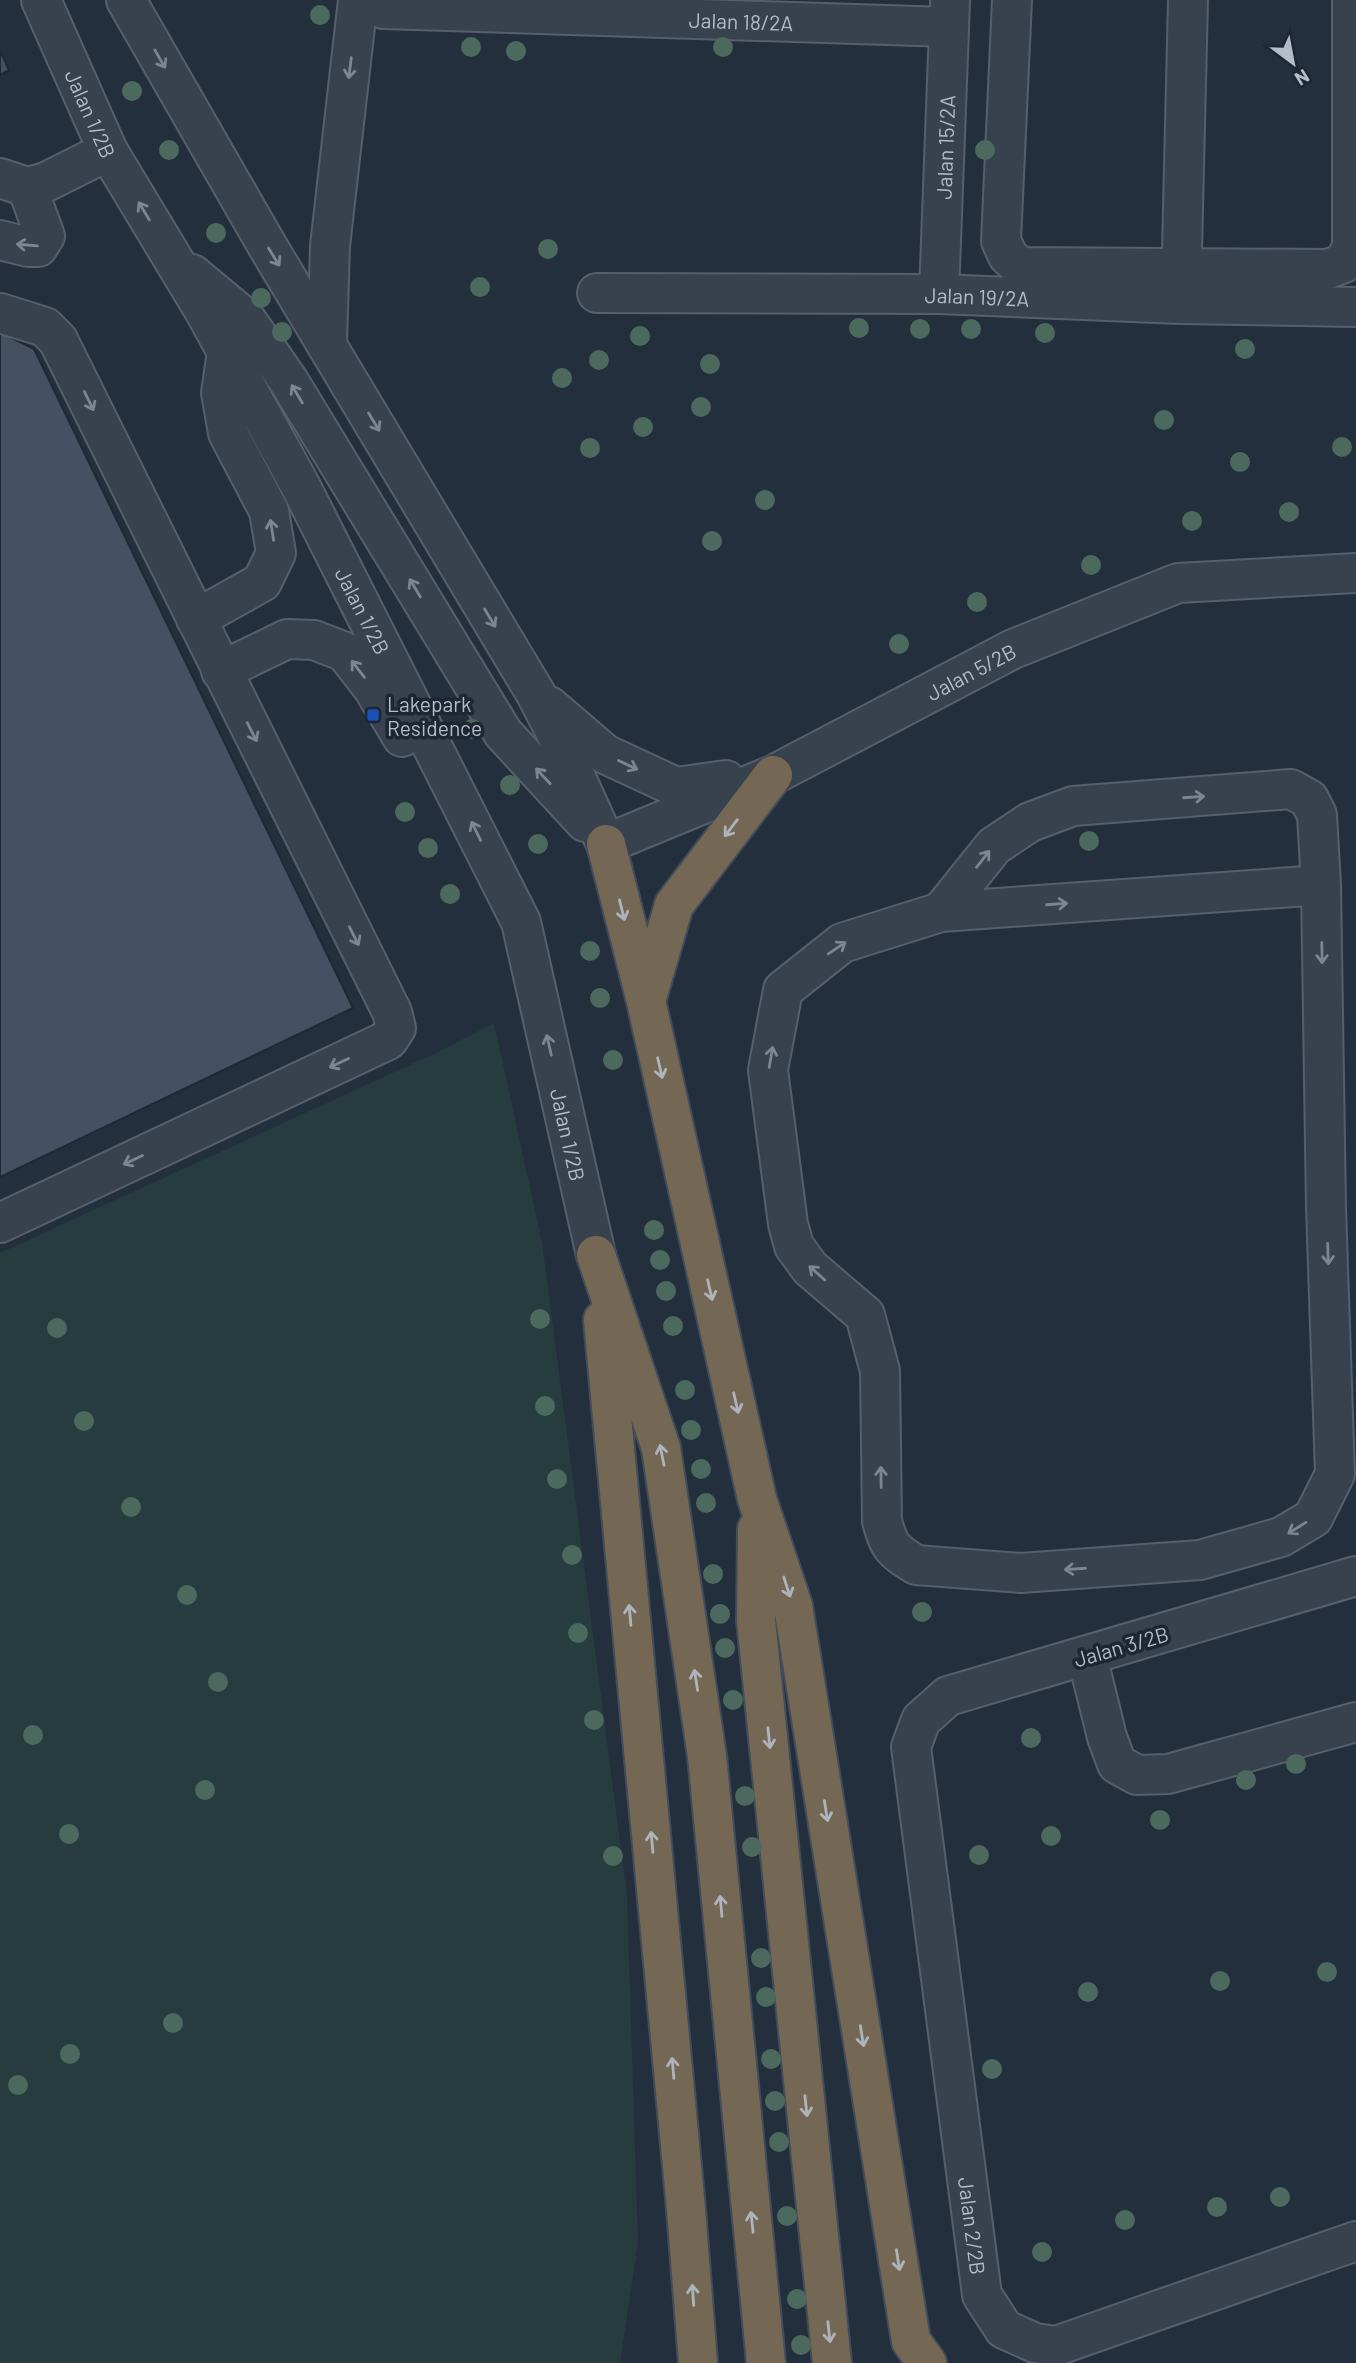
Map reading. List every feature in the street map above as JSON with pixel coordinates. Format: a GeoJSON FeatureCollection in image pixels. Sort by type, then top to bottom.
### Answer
{"type":"FeatureCollection","features":[{"type":"Feature","properties":{"kind":"highway"},"geometry":{"type":"LineString","coordinates":[[646,1001],[674,905],[773,775]]}},
{"type":"Feature","properties":{"kind":"highway"},"geometry":{"type":"LineString","coordinates":[[606,844],[646,1001],[757,1499],[793,1606],[917,2356]]}},
{"type":"Feature","properties":{"kind":"highway"},"geometry":{"type":"LineString","coordinates":[[596,1255],[661,1448],[708,1756],[766,2363]]}},
{"type":"Feature","properties":{"kind":"highway"},"geometry":{"type":"LineString","coordinates":[[596,1255],[685,2195],[698,2362]]}},
{"type":"Feature","properties":{"kind":"highway"},"geometry":{"type":"LineString","coordinates":[[757,1499],[756,1620],[832,2363]]}},
{"type":"Feature","properties":{"kind":"street","name":"Jalan 1/2B"},"geometry":{"type":"LineString","coordinates":[[41,0],[108,151],[227,352],[300,485],[520,922],[596,1255]]}},
{"type":"Feature","properties":{"kind":"street"},"geometry":{"type":"LineString","coordinates":[[127,0],[268,247],[536,694],[606,844]]}},
{"type":"Feature","properties":{"kind":"street"},"geometry":{"type":"LineString","coordinates":[[327,343],[330,246],[358,0]]}},
{"type":"Feature","properties":{"kind":"street","name":"Jalan 18/2A"},"geometry":{"type":"LineString","coordinates":[[370,0],[383,9],[950,13]]}},
{"type":"Feature","properties":{"kind":"street"},"geometry":{"type":"LineString","coordinates":[[1012,0],[1002,241],[1008,256],[1020,267],[1181,286],[1328,270],[1345,263],[1352,247],[1352,0]]}},
{"type":"Feature","properties":{"kind":"street"},"geometry":{"type":"LineString","coordinates":[[1181,286],[1188,0]]}},
{"type":"Feature","properties":{"kind":"street","name":"Jalan 15/2A"},"geometry":{"type":"LineString","coordinates":[[939,294],[950,13]]}},
{"type":"Feature","properties":{"kind":"street"},"geometry":{"type":"LineString","coordinates":[[13,182],[46,182],[108,151]]}},
{"type":"Feature","properties":{"kind":"street"},"geometry":{"type":"LineString","coordinates":[[0,240],[38,247],[45,236],[13,182]]}},
{"type":"Feature","properties":{"kind":"street"},"geometry":{"type":"LineString","coordinates":[[173,259],[245,318],[288,380],[503,733],[606,844]]}},
{"type":"Feature","properties":{"kind":"street","name":"Jalan 19/2A"},"geometry":{"type":"LineString","coordinates":[[597,293],[939,294],[1181,286],[1356,307]]}},
{"type":"Feature","properties":{"kind":"street"},"geometry":{"type":"LineString","coordinates":[[0,313],[45,327],[58,340],[392,1012],[396,1028],[388,1040],[0,1223]]}},
{"type":"Feature","properties":{"kind":"street"},"geometry":{"type":"LineString","coordinates":[[196,619],[262,582],[276,553],[269,511],[228,433],[221,393],[227,352]]}},
{"type":"Feature","properties":{"kind":"street","name":"Jalan 5/2B"},"geometry":{"type":"LineString","coordinates":[[606,844],[773,775],[1013,649],[1178,583],[1356,573]]}},
{"type":"Feature","properties":{"kind":"street"},"geometry":{"type":"LineString","coordinates":[[221,671],[287,639],[314,640],[345,652],[373,688],[413,756],[435,784],[459,798]]}},
{"type":"Feature","properties":{"kind":"street"},"geometry":{"type":"LineString","coordinates":[[536,694],[604,754],[676,787],[773,775]]}},
{"type":"Feature","properties":{"kind":"street"},"geometry":{"type":"LineString","coordinates":[[941,912],[994,846],[1030,822],[1073,806],[1292,789],[1309,799],[1317,815],[1341,1153],[1335,1474],[1313,1517],[1281,1537],[1200,1560],[1021,1573],[916,1565],[888,1544],[881,1521],[880,1371],[865,1315],[810,1268],[794,1246],[788,1224],[768,1070],[783,989],[842,943],[941,912],[1321,885]]}},
{"type":"Feature","properties":{"kind":"street","name":"Jalan 3/2B"},"geometry":{"type":"LineString","coordinates":[[911,1747],[922,1720],[948,1696],[1356,1576]]}},
{"type":"Feature","properties":{"kind":"street"},"geometry":{"type":"LineString","coordinates":[[1087,1656],[1107,1737],[1117,1764],[1137,1775],[1168,1774],[1356,1721]]}},
{"type":"Feature","properties":{"kind":"street","name":"Jalan 2/2B"},"geometry":{"type":"LineString","coordinates":[[911,1747],[982,2295],[1004,2329],[1035,2343],[1056,2346],[1356,2241]]}},
{"type":"Feature","properties":{"kind":"green space"},"geometry":{"type":"Polygon","coordinates":[[[494,1023],[542,1242],[627,1896],[638,2243],[620,2363],[0,2363],[0,1253],[438,1052],[494,1023]]]}},
{"type":"Feature","properties":{"kind":"building"},"geometry":{"type":"Polygon","coordinates":[[[0,51],[9,70],[0,75],[0,51]]]}},
{"type":"Feature","properties":{"kind":"building"},"geometry":{"type":"Polygon","coordinates":[[[0,332],[34,349],[353,1008],[0,1177],[0,332]]]}},
{"type":"Feature","properties":{"kind":"place","name":"Lakepark Residence"},"geometry":{"type":"Point","coordinates":[373,715]}}]}
